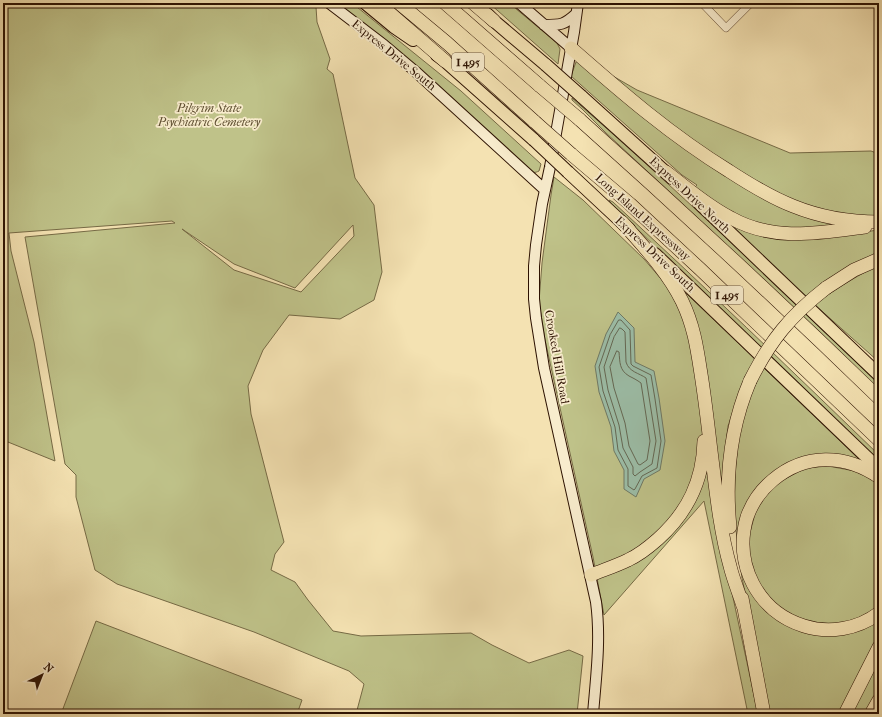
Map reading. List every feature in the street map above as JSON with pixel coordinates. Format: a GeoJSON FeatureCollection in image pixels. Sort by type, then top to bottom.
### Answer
{"type":"FeatureCollection","features":[{"type":"Feature","properties":{"kind":"highway","name":"Express Drive South"},"geometry":{"type":"LineString","coordinates":[[365,3],[394,27],[445,61],[534,140],[622,222],[879,469]]}},
{"type":"Feature","properties":{"kind":"highway"},"geometry":{"type":"LineString","coordinates":[[378,3],[445,61]]}},
{"type":"Feature","properties":{"kind":"highway","name":"Long Island Expressway"},"geometry":{"type":"LineString","coordinates":[[400,3],[630,204],[879,440]]}},
{"type":"Feature","properties":{"kind":"highway","name":"I 495"},"geometry":{"type":"LineString","coordinates":[[446,3],[650,182],[879,398]]}},
{"type":"Feature","properties":{"kind":"highway"},"geometry":{"type":"LineString","coordinates":[[472,3],[494,21]]}},
{"type":"Feature","properties":{"kind":"highway","name":"Express Drive North"},"geometry":{"type":"LineString","coordinates":[[477,3],[494,21],[546,65],[666,172],[879,375]]}},
{"type":"Feature","properties":{"kind":"highway"},"geometry":{"type":"LineString","coordinates":[[571,48],[662,125],[708,158],[755,187],[781,201],[819,214],[843,219],[879,223]]}},
{"type":"Feature","properties":{"kind":"highway"},"geometry":{"type":"LineString","coordinates":[[666,172],[722,213],[742,224],[763,230],[784,234],[818,233],[879,223]]}},
{"type":"Feature","properties":{"kind":"highway"},"geometry":{"type":"LineString","coordinates":[[622,222],[657,262],[671,282],[687,312],[694,334],[706,407],[721,520],[730,566],[743,606]]}},
{"type":"Feature","properties":{"kind":"highway"},"geometry":{"type":"LineString","coordinates":[[764,714],[730,536],[728,487],[729,462],[734,428],[750,381],[763,357],[781,331],[798,312],[826,288],[854,270],[879,259]]}},
{"type":"Feature","properties":{"kind":"highway"},"geometry":{"type":"LineString","coordinates":[[590,574],[629,560],[646,549],[675,522],[687,504],[697,483],[704,448],[700,369]]}},
{"type":"Feature","properties":{"kind":"highway"},"geometry":{"type":"LineString","coordinates":[[879,477],[869,470],[859,466],[831,459],[802,463],[793,467],[772,480],[762,490],[747,517],[743,541],[745,562],[748,573],[762,598],[774,611],[799,625],[822,630],[836,630],[854,626],[871,619],[879,613]]}},
{"type":"Feature","properties":{"kind":"highway"},"geometry":{"type":"LineString","coordinates":[[845,714],[879,647]]}},
{"type":"Feature","properties":{"kind":"highway"},"geometry":{"type":"LineString","coordinates":[[759,689],[759,714]]}},
{"type":"Feature","properties":{"kind":"highway"},"geometry":{"type":"LineString","coordinates":[[871,714],[879,700]]}},
{"type":"Feature","properties":{"kind":"main road","name":"Express Drive South"},"geometry":{"type":"LineString","coordinates":[[329,3],[384,45],[421,76],[545,190]]}},
{"type":"Feature","properties":{"kind":"main road"},"geometry":{"type":"LineString","coordinates":[[519,3],[571,48]]}},
{"type":"Feature","properties":{"kind":"main road","name":"Crooked Hill Road"},"geometry":{"type":"LineString","coordinates":[[578,3],[539,228],[534,266],[534,299],[544,368],[596,602],[598,655],[593,714]]}},
{"type":"Feature","properties":{"kind":"main road"},"geometry":{"type":"LineString","coordinates":[[544,25],[562,24],[567,22],[576,14]]}},
{"type":"Feature","properties":{"kind":"street"},"geometry":{"type":"LineString","coordinates":[[702,3],[726,28],[751,3]]}},
{"type":"Feature","properties":{"kind":"green space","name":"Pilgrim State Psychiatric Cemetery"},"geometry":{"type":"Polygon","coordinates":[[[3,3],[250,3],[253,6],[256,3],[312,3],[316,7],[317,22],[330,59],[327,69],[333,74],[355,178],[374,205],[382,272],[374,300],[340,319],[289,315],[263,350],[248,386],[251,414],[284,542],[275,554],[271,570],[295,582],[333,631],[361,636],[471,633],[529,663],[569,650],[583,656],[577,714],[356,714],[364,684],[349,671],[254,632],[117,584],[95,570],[76,497],[76,475],[65,464],[25,237],[175,223],[172,221],[9,233],[11,251],[34,342],[55,461],[3,440],[3,3]],[[353,225],[295,288],[234,264],[182,229],[234,270],[301,292],[354,236],[353,225]]]}},
{"type":"Feature","properties":{"kind":"green space"},"geometry":{"type":"Polygon","coordinates":[[[337,3],[352,3],[461,91],[541,164],[539,171],[532,172],[529,170],[432,80],[337,3]]]}},
{"type":"Feature","properties":{"kind":"green space"},"geometry":{"type":"Polygon","coordinates":[[[489,3],[509,3],[557,43],[560,49],[558,64],[489,3]]]}},
{"type":"Feature","properties":{"kind":"green space"},"geometry":{"type":"Polygon","coordinates":[[[578,61],[682,146],[838,223],[838,227],[819,229],[760,226],[717,206],[695,187],[697,185],[682,175],[571,76],[576,62],[578,61]]]}},
{"type":"Feature","properties":{"kind":"green space"},"geometry":{"type":"Polygon","coordinates":[[[599,68],[637,90],[790,153],[871,151],[879,154],[879,219],[843,216],[789,201],[725,166],[599,68]]]}},
{"type":"Feature","properties":{"kind":"green space"},"geometry":{"type":"Polygon","coordinates":[[[572,98],[689,203],[765,275],[879,384],[879,390],[605,132],[572,100],[572,98]]]}},
{"type":"Feature","properties":{"kind":"green space"},"geometry":{"type":"Polygon","coordinates":[[[554,177],[583,200],[644,259],[667,286],[684,319],[698,366],[711,495],[758,714],[748,714],[704,501],[604,615],[593,557],[545,340],[539,302],[542,263],[554,177]]]}},
{"type":"Feature","properties":{"kind":"green space"},"geometry":{"type":"Polygon","coordinates":[[[609,200],[613,202],[780,359],[879,455],[879,461],[611,204],[609,200]]]}},
{"type":"Feature","properties":{"kind":"green space"},"geometry":{"type":"Polygon","coordinates":[[[733,225],[814,238],[879,230],[879,254],[807,298],[732,227],[733,225]]]}},
{"type":"Feature","properties":{"kind":"green space"},"geometry":{"type":"Polygon","coordinates":[[[879,265],[879,362],[815,305],[828,294],[879,265]]]}},
{"type":"Feature","properties":{"kind":"green space"},"geometry":{"type":"Polygon","coordinates":[[[683,292],[688,295],[862,462],[830,454],[755,495],[743,572],[804,631],[879,617],[879,638],[841,714],[770,714],[742,578],[734,514],[735,474],[744,380],[728,426],[721,496],[683,292]]]}},
{"type":"Feature","properties":{"kind":"green space"},"geometry":{"type":"Polygon","coordinates":[[[828,466],[860,472],[879,484],[879,607],[868,616],[835,627],[800,622],[770,602],[752,573],[747,543],[757,507],[777,483],[806,468],[828,466]]]}},
{"type":"Feature","properties":{"kind":"green space"},"geometry":{"type":"Polygon","coordinates":[[[96,621],[302,700],[297,714],[61,714],[96,621]]]}},
{"type":"Feature","properties":{"kind":"green space"},"geometry":{"type":"Polygon","coordinates":[[[879,660],[879,692],[867,714],[851,714],[879,660]]]}},
{"type":"Feature","properties":{"kind":"water"},"geometry":{"type":"Polygon","coordinates":[[[618,312],[634,328],[635,362],[654,371],[665,441],[660,470],[644,479],[636,497],[624,489],[624,470],[614,451],[611,427],[599,392],[595,366],[606,334],[618,312]]]}}]}
